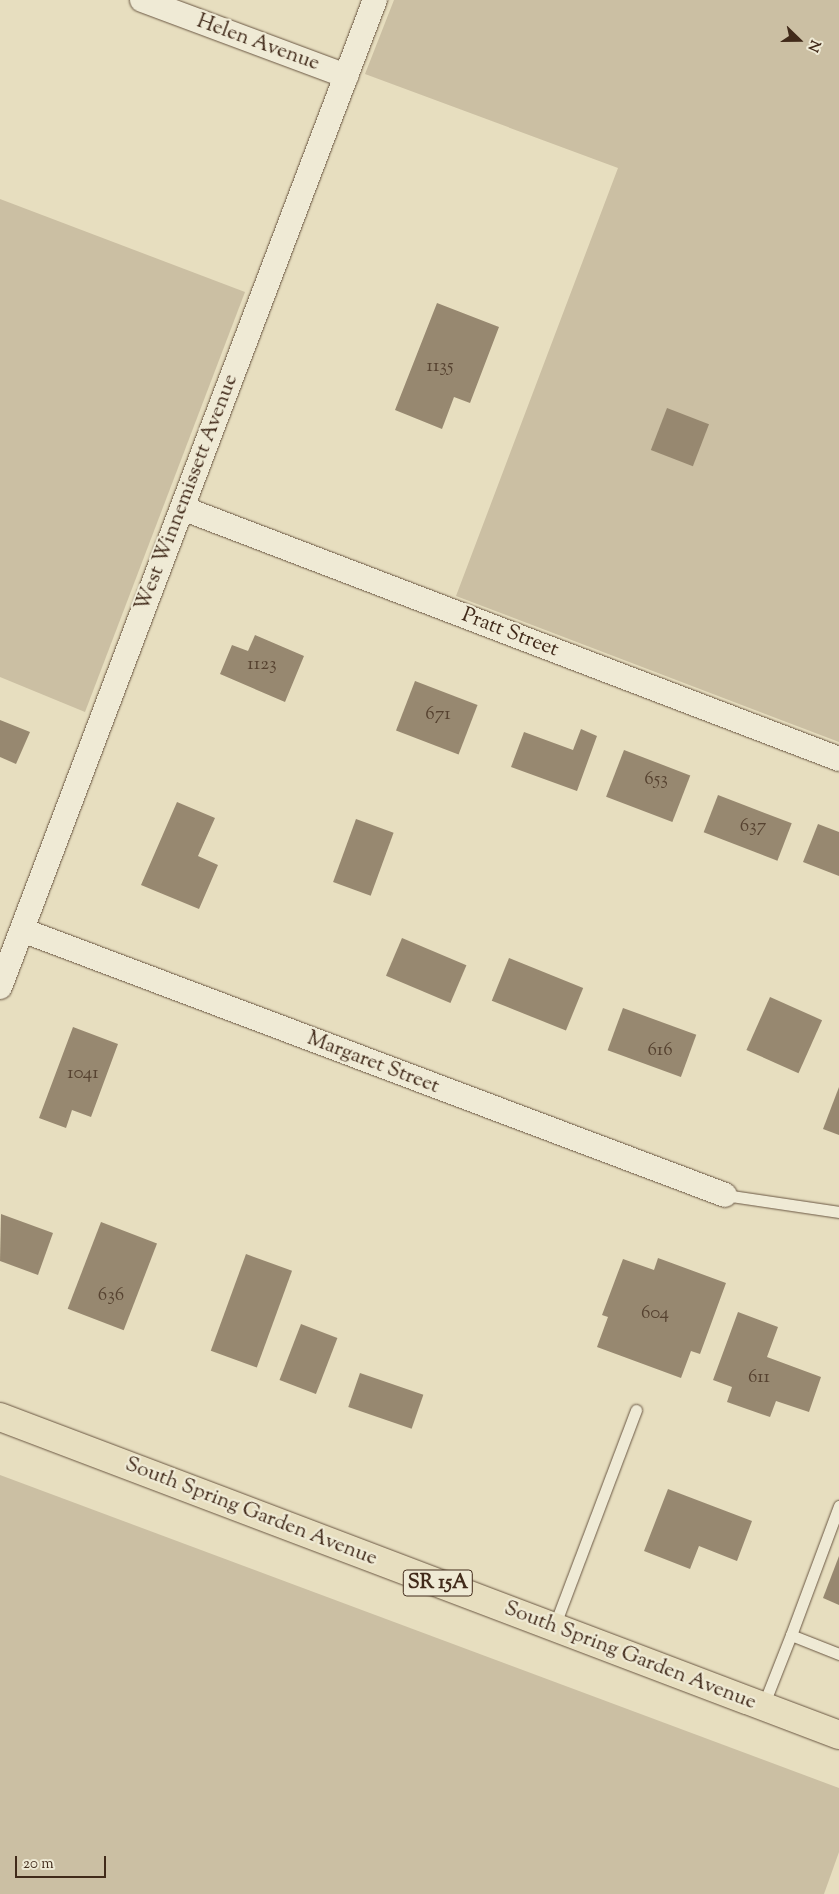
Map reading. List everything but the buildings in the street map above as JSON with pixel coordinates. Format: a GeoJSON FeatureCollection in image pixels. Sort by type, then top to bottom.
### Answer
{"type":"FeatureCollection","features":[{"type":"Feature","properties":{"kind":"highway","name":"South Spring Garden Avenue"},"geometry":{"type":"LineString","coordinates":[[0,1417],[839,1735]]}},
{"type":"Feature","properties":{"kind":"street","name":"Helen Avenue"},"geometry":{"type":"LineString","coordinates":[[142,0],[346,76]]}},
{"type":"Feature","properties":{"kind":"street","name":"West Winnemissett Avenue"},"geometry":{"type":"LineString","coordinates":[[0,987],[375,0]]}},
{"type":"Feature","properties":{"kind":"street","name":"Pratt Street"},"geometry":{"type":"LineString","coordinates":[[182,508],[839,759]]}},
{"type":"Feature","properties":{"kind":"street","name":"Margaret Street"},"geometry":{"type":"LineString","coordinates":[[22,930],[725,1195]]}},
{"type":"Feature","properties":{"kind":"lane"},"geometry":{"type":"LineString","coordinates":[[725,1195],[839,1212]]}},
{"type":"Feature","properties":{"kind":"lane"},"geometry":{"type":"LineString","coordinates":[[554,1627],[636,1410]]}},
{"type":"Feature","properties":{"kind":"lane"},"geometry":{"type":"LineString","coordinates":[[763,1706],[839,1506]]}},
{"type":"Feature","properties":{"kind":"lane"},"geometry":{"type":"LineString","coordinates":[[791,1635],[839,1654]]}},
{"type":"Feature","properties":{"kind":"shaded area"},"geometry":{"type":"Polygon","coordinates":[[[394,0],[839,0],[839,742],[456,596],[618,168],[365,74],[394,0]]]}},
{"type":"Feature","properties":{"kind":"shaded area"},"geometry":{"type":"Polygon","coordinates":[[[0,199],[245,292],[85,712],[0,677],[0,199]]]}},
{"type":"Feature","properties":{"kind":"shaded area"},"geometry":{"type":"Polygon","coordinates":[[[0,1475],[839,1788],[839,1852],[824,1894],[0,1894],[0,1475]]]}}]}
